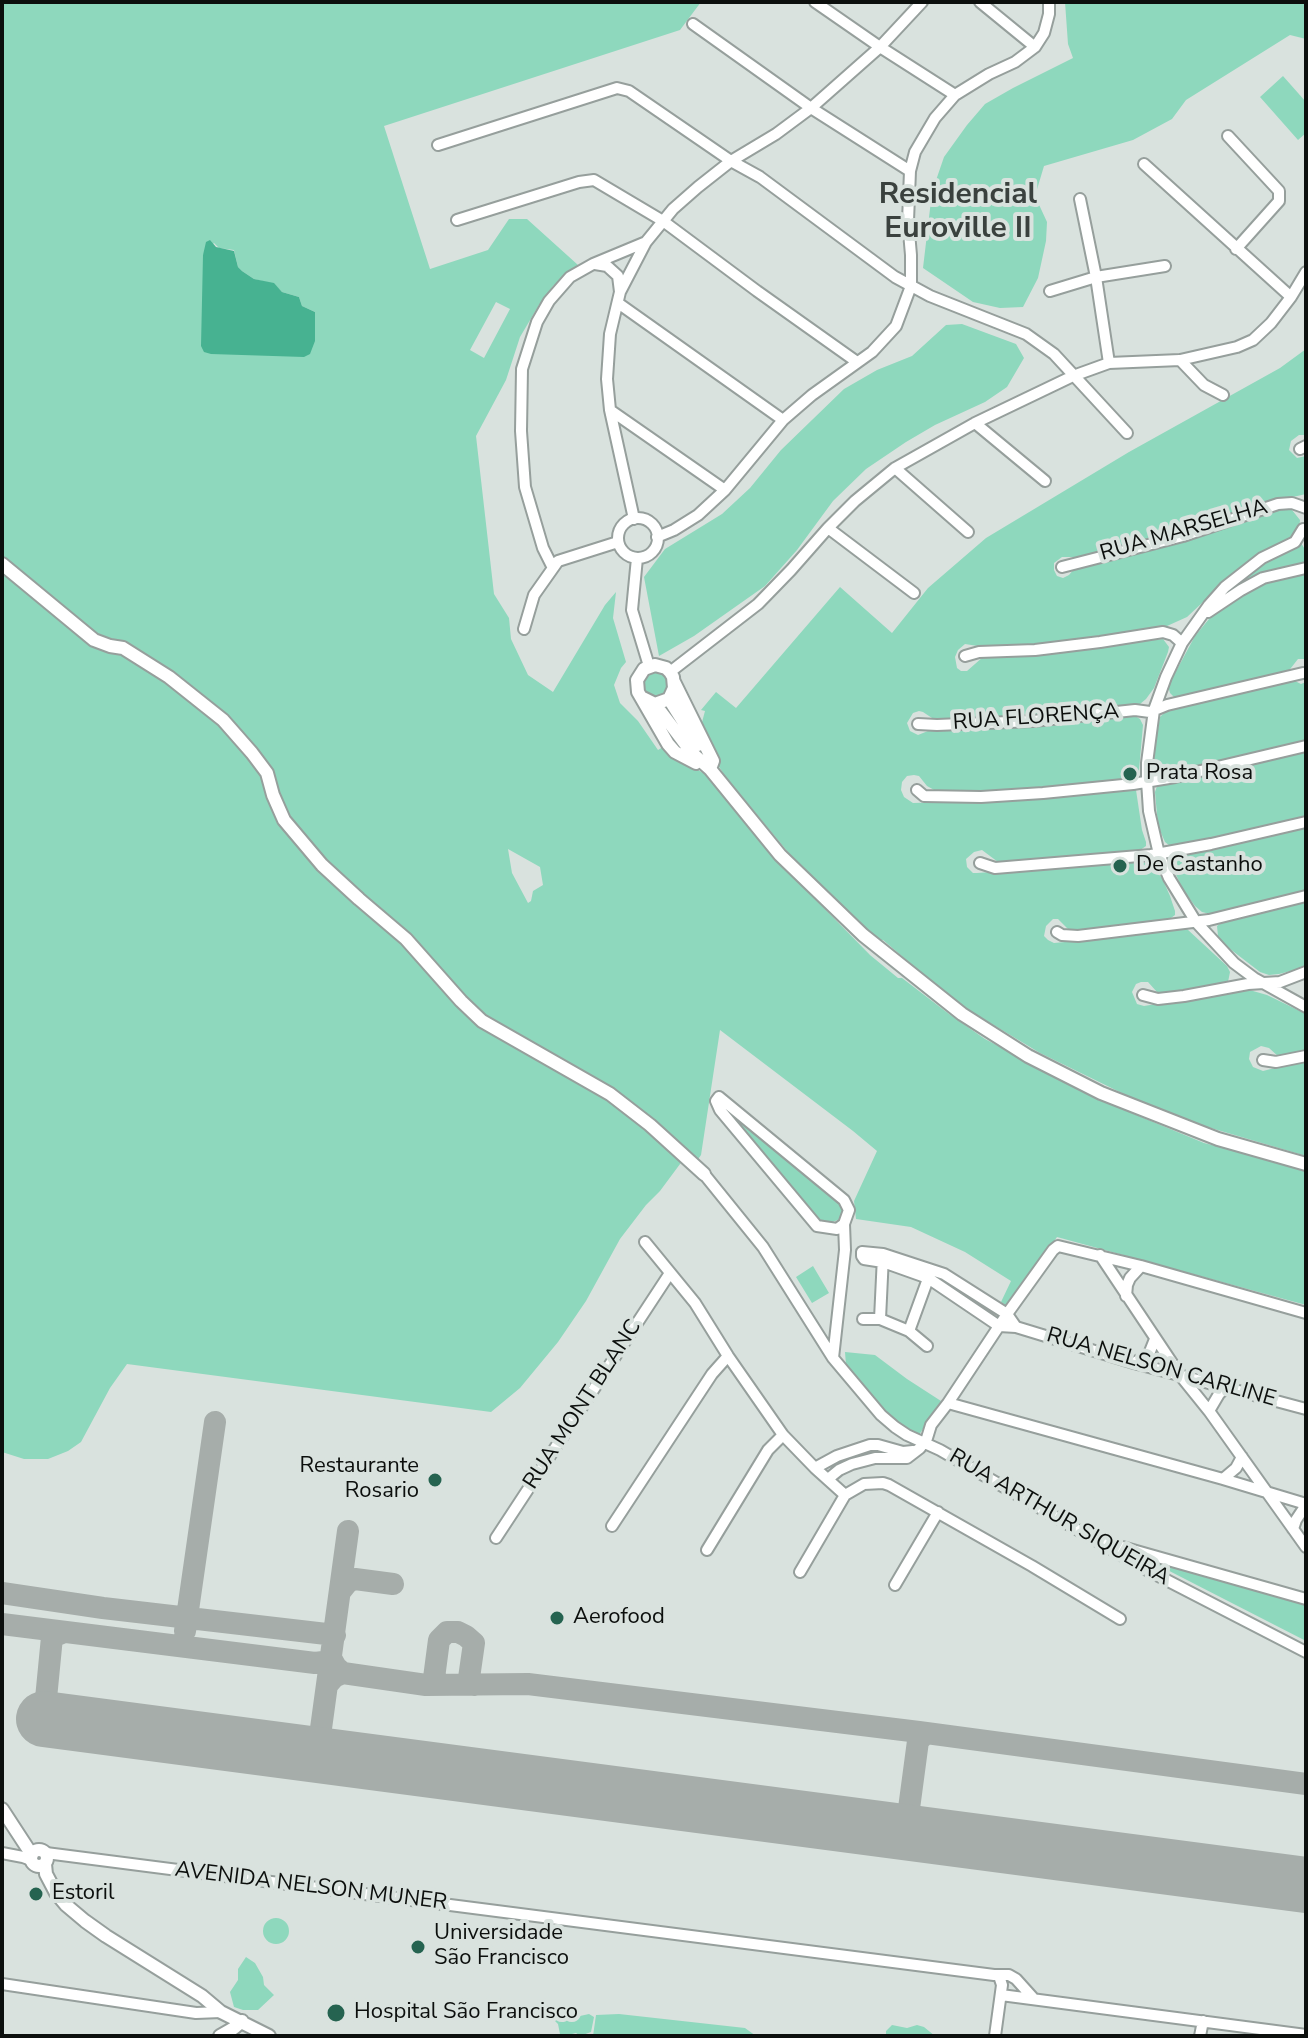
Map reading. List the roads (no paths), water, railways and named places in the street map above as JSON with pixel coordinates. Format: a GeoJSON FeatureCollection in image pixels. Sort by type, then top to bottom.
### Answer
{"type":"FeatureCollection","features":[{"type":"Feature","properties":{"kind":"street"},"geometry":{"type":"LineString","coordinates":[[815,2],[955,95]]}},
{"type":"Feature","properties":{"kind":"street"},"geometry":{"type":"LineString","coordinates":[[634,519],[610,410],[607,379],[610,334],[619,297],[646,242],[673,209],[698,187],[731,161],[811,108],[880,47],[922,2]]}},
{"type":"Feature","properties":{"kind":"street"},"geometry":{"type":"LineString","coordinates":[[980,2],[1035,47]]}},
{"type":"Feature","properties":{"kind":"street"},"geometry":{"type":"LineString","coordinates":[[657,537],[698,515],[725,490],[783,420],[872,352],[896,326],[911,286],[908,221],[910,171],[915,152],[935,118],[955,95],[1015,62],[1035,47],[1047,24],[1049,2]]}},
{"type":"Feature","properties":{"kind":"street"},"geometry":{"type":"LineString","coordinates":[[693,24],[811,108],[910,171]]}},
{"type":"Feature","properties":{"kind":"street"},"geometry":{"type":"LineString","coordinates":[[438,145],[617,88],[629,91],[731,161],[760,177],[895,277],[930,296],[1026,334],[1054,354],[1127,433]]}},
{"type":"Feature","properties":{"kind":"street"},"geometry":{"type":"LineString","coordinates":[[1228,136],[1279,191],[1279,201],[1236,249]]}},
{"type":"Feature","properties":{"kind":"street"},"geometry":{"type":"LineString","coordinates":[[1144,164],[1291,297]]}},
{"type":"Feature","properties":{"kind":"street"},"geometry":{"type":"LineString","coordinates":[[457,220],[594,180],[663,221],[857,362]]}},
{"type":"Feature","properties":{"kind":"street"},"geometry":{"type":"LineString","coordinates":[[1080,199],[1109,363]]}},
{"type":"Feature","properties":{"kind":"street"},"geometry":{"type":"LineString","coordinates":[[553,568],[543,548],[525,487],[521,431],[522,369],[537,322],[549,301],[570,277],[646,242]]}},
{"type":"Feature","properties":{"kind":"street"},"geometry":{"type":"LineString","coordinates":[[593,264],[607,266],[618,276],[619,297]]}},
{"type":"Feature","properties":{"kind":"street"},"geometry":{"type":"LineString","coordinates":[[1050,291],[1096,277],[1165,266]]}},
{"type":"Feature","properties":{"kind":"street"},"geometry":{"type":"LineString","coordinates":[[672,677],[758,604],[855,501],[895,468],[975,423],[1073,376],[1109,363],[1180,360],[1237,347],[1253,340],[1271,323],[1306,272]]}},
{"type":"Feature","properties":{"kind":"street"},"geometry":{"type":"LineString","coordinates":[[619,297],[783,420]]}},
{"type":"Feature","properties":{"kind":"street"},"geometry":{"type":"LineString","coordinates":[[1180,360],[1204,385],[1223,395]]}},
{"type":"Feature","properties":{"kind":"street"},"geometry":{"type":"LineString","coordinates":[[610,410],[725,490]]}},
{"type":"Feature","properties":{"kind":"street"},"geometry":{"type":"LineString","coordinates":[[975,423],[1045,481]]}},
{"type":"Feature","properties":{"kind":"street"},"geometry":{"type":"LineString","coordinates":[[895,468],[968,532]]}},
{"type":"Feature","properties":{"kind":"street","name":"RUA MARSELHA"},"geometry":{"type":"LineString","coordinates":[[1062,567],[1183,536],[1278,504],[1292,503],[1306,510]]}},
{"type":"Feature","properties":{"kind":"street"},"geometry":{"type":"LineString","coordinates":[[1306,510],[1305,534],[1262,558],[1235,578],[1218,594],[1182,643],[1154,710],[1147,763],[1149,811],[1159,854],[1169,878],[1196,922],[1235,964],[1263,984],[1306,1007]]}},
{"type":"Feature","properties":{"kind":"street"},"geometry":{"type":"LineString","coordinates":[[634,519],[647,521],[657,537],[654,549],[637,558],[627,555],[618,542],[620,530],[634,519]]}},
{"type":"Feature","properties":{"kind":"street"},"geometry":{"type":"LineString","coordinates":[[828,528],[914,593]]}},
{"type":"Feature","properties":{"kind":"street"},"geometry":{"type":"LineString","coordinates":[[524,629],[534,595],[558,561],[618,542]]}},
{"type":"Feature","properties":{"kind":"street"},"geometry":{"type":"LineString","coordinates":[[637,558],[632,610],[649,666]]}},
{"type":"Feature","properties":{"kind":"street"},"geometry":{"type":"LineString","coordinates":[[2,564],[94,640],[123,648],[135,655],[169,677],[223,720],[267,773],[284,820],[322,865],[406,939],[482,1021],[610,1094],[704,1174]]}},
{"type":"Feature","properties":{"kind":"street"},"geometry":{"type":"LineString","coordinates":[[1200,618],[1253,583],[1306,568]]}},
{"type":"Feature","properties":{"kind":"street"},"geometry":{"type":"LineString","coordinates":[[965,656],[979,652],[1035,650],[1163,632],[1173,635],[1182,643]]}},
{"type":"Feature","properties":{"kind":"street"},"geometry":{"type":"LineString","coordinates":[[649,666],[661,666],[672,677],[713,761],[710,769],[694,755],[675,752],[668,744],[636,686],[639,674],[649,666]]}},
{"type":"Feature","properties":{"kind":"street","name":"RUA FLORENÇA"},"geometry":{"type":"LineString","coordinates":[[918,724],[1033,721],[1154,710],[1303,673]]}},
{"type":"Feature","properties":{"kind":"street"},"geometry":{"type":"LineString","coordinates":[[656,722],[661,703],[673,692],[672,677]]}},
{"type":"Feature","properties":{"kind":"street"},"geometry":{"type":"LineString","coordinates":[[641,697],[661,703],[694,755],[710,769],[765,839],[832,907],[870,942],[962,1014],[1028,1056],[1101,1093],[1203,1134],[1306,1164]]}},
{"type":"Feature","properties":{"kind":"street"},"geometry":{"type":"LineString","coordinates":[[917,790],[924,796],[981,797],[1133,784],[1306,746]]}},
{"type":"Feature","properties":{"kind":"street"},"geometry":{"type":"LineString","coordinates":[[980,863],[995,868],[1159,854],[1306,822]]}},
{"type":"Feature","properties":{"kind":"street"},"geometry":{"type":"LineString","coordinates":[[1057,932],[1078,936],[1196,922],[1306,896]]}},
{"type":"Feature","properties":{"kind":"street"},"geometry":{"type":"LineString","coordinates":[[1143,995],[1158,999],[1248,984],[1280,982],[1306,972]]}},
{"type":"Feature","properties":{"kind":"street"},"geometry":{"type":"LineString","coordinates":[[1263,1060],[1276,1062],[1306,1056]]}},
{"type":"Feature","properties":{"kind":"street"},"geometry":{"type":"LineString","coordinates":[[833,1358],[845,1250],[844,1224],[849,1210],[844,1200],[728,1102],[717,1098],[720,1110],[817,1226],[837,1229],[844,1224]]}},
{"type":"Feature","properties":{"kind":"street","name":"RUA ARTHUR SIQUEIRA"},"geometry":{"type":"LineString","coordinates":[[704,1174],[763,1247],[833,1358],[881,1415],[920,1447],[940,1450],[1147,1570],[1306,1652]]}},
{"type":"Feature","properties":{"kind":"street"},"geometry":{"type":"LineString","coordinates":[[645,1242],[695,1303],[783,1435],[845,1495]]}},
{"type":"Feature","properties":{"kind":"street"},"geometry":{"type":"LineString","coordinates":[[828,1479],[852,1464],[875,1458],[907,1458],[920,1447],[931,1425],[1055,1248],[1062,1246],[1100,1255],[1306,1313]]}},
{"type":"Feature","properties":{"kind":"street"},"geometry":{"type":"LineString","coordinates":[[1100,1255],[1180,1375],[1306,1547]]}},
{"type":"Feature","properties":{"kind":"street","name":"RUA NELSON CARLINE"},"geometry":{"type":"LineString","coordinates":[[880,1319],[883,1258],[929,1274],[944,1274],[1007,1314],[1016,1327]]}},
{"type":"Feature","properties":{"kind":"street"},"geometry":{"type":"LineString","coordinates":[[1126,1296],[1130,1278],[1141,1266]]}},
{"type":"Feature","properties":{"kind":"street","name":"RUA MONT BLANC"},"geometry":{"type":"LineString","coordinates":[[496,1538],[670,1273]]}},
{"type":"Feature","properties":{"kind":"street"},"geometry":{"type":"LineString","coordinates":[[909,1331],[929,1274]]}},
{"type":"Feature","properties":{"kind":"street","name":"RUA NELSON CARLINE"},"geometry":{"type":"LineString","coordinates":[[929,1274],[999,1326],[1016,1327],[1134,1363],[1306,1409]]}},
{"type":"Feature","properties":{"kind":"street"},"geometry":{"type":"LineString","coordinates":[[962,1301],[969,1290]]}},
{"type":"Feature","properties":{"kind":"street"},"geometry":{"type":"LineString","coordinates":[[863,1319],[880,1319],[909,1331],[927,1346]]}},
{"type":"Feature","properties":{"kind":"street"},"geometry":{"type":"LineString","coordinates":[[1134,1363],[1149,1354],[1155,1339]]}},
{"type":"Feature","properties":{"kind":"street"},"geometry":{"type":"LineString","coordinates":[[612,1526],[712,1374],[728,1356]]}},
{"type":"Feature","properties":{"kind":"street"},"geometry":{"type":"LineString","coordinates":[[1209,1411],[1226,1387]]}},
{"type":"Feature","properties":{"kind":"street"},"geometry":{"type":"LineString","coordinates":[[948,1403],[1306,1504],[1293,1529]]}},
{"type":"Feature","properties":{"kind":"street"},"geometry":{"type":"LineString","coordinates":[[707,1550],[768,1450],[783,1435]]}},
{"type":"Feature","properties":{"kind":"street"},"geometry":{"type":"LineString","coordinates":[[815,1468],[837,1456],[870,1445],[903,1452],[920,1447]]}},
{"type":"Feature","properties":{"kind":"street"},"geometry":{"type":"LineString","coordinates":[[1223,1479],[1236,1468],[1242,1457]]}},
{"type":"Feature","properties":{"kind":"street"},"geometry":{"type":"LineString","coordinates":[[800,1572],[845,1495],[864,1484],[883,1483],[1120,1619]]}},
{"type":"Feature","properties":{"kind":"street"},"geometry":{"type":"LineString","coordinates":[[895,1585],[938,1512]]}},
{"type":"Feature","properties":{"kind":"street"},"geometry":{"type":"LineString","coordinates":[[1095,1539],[1306,1599]]}},
{"type":"Feature","properties":{"kind":"street"},"geometry":{"type":"LineString","coordinates":[[2,1809],[37,1856],[56,1893],[66,1905],[106,1936],[202,1996],[221,2012],[269,2036]]}},
{"type":"Feature","properties":{"kind":"street","name":"AVENIDA NELSON MUNER"},"geometry":{"type":"LineString","coordinates":[[2,1853],[721,1938],[997,1977],[1001,1974],[1013,1976],[1034,1999]]}},
{"type":"Feature","properties":{"kind":"street"},"geometry":{"type":"LineString","coordinates":[[995,2036],[1002,1985],[997,1977]]}},
{"type":"Feature","properties":{"kind":"street"},"geometry":{"type":"LineString","coordinates":[[997,1977],[1010,1985],[1020,1998]]}},
{"type":"Feature","properties":{"kind":"street"},"geometry":{"type":"LineString","coordinates":[[2,1984],[196,2013],[221,2012]]}},
{"type":"Feature","properties":{"kind":"street"},"geometry":{"type":"LineString","coordinates":[[1001,1995],[1306,2035]]}},
{"type":"Feature","properties":{"kind":"street"},"geometry":{"type":"LineString","coordinates":[[218,2036],[221,2012]]}},
{"type":"Feature","properties":{"kind":"street"},"geometry":{"type":"LineString","coordinates":[[218,2036],[242,2021]]}},
{"type":"Feature","properties":{"kind":"street"},"geometry":{"type":"LineString","coordinates":[[1200,2036],[1203,2021]]}},
{"type":"Feature","properties":{"kind":"place","name":"Prata Rosa"},"geometry":{"type":"Point","coordinates":[1130,774]}},
{"type":"Feature","properties":{"kind":"place","name":"De Castanho"},"geometry":{"type":"Point","coordinates":[1120,866]}},
{"type":"Feature","properties":{"kind":"place","name":"Restaurante Rosario"},"geometry":{"type":"Point","coordinates":[435,1480]}},
{"type":"Feature","properties":{"kind":"place","name":"Aerofood"},"geometry":{"type":"Point","coordinates":[557,1618]}},
{"type":"Feature","properties":{"kind":"place","name":"Estoril"},"geometry":{"type":"Point","coordinates":[36,1894]}},
{"type":"Feature","properties":{"kind":"place","name":"Universidade São Francisco"},"geometry":{"type":"Point","coordinates":[418,1947]}},
{"type":"Feature","properties":{"kind":"place","name":"Hospital São Francisco"},"geometry":{"type":"Point","coordinates":[336,2013]}},
{"type":"Feature","properties":{"kind":"district","name":"Residencial Euroville II"},"geometry":{"type":"Point","coordinates":[958,213]}}]}
